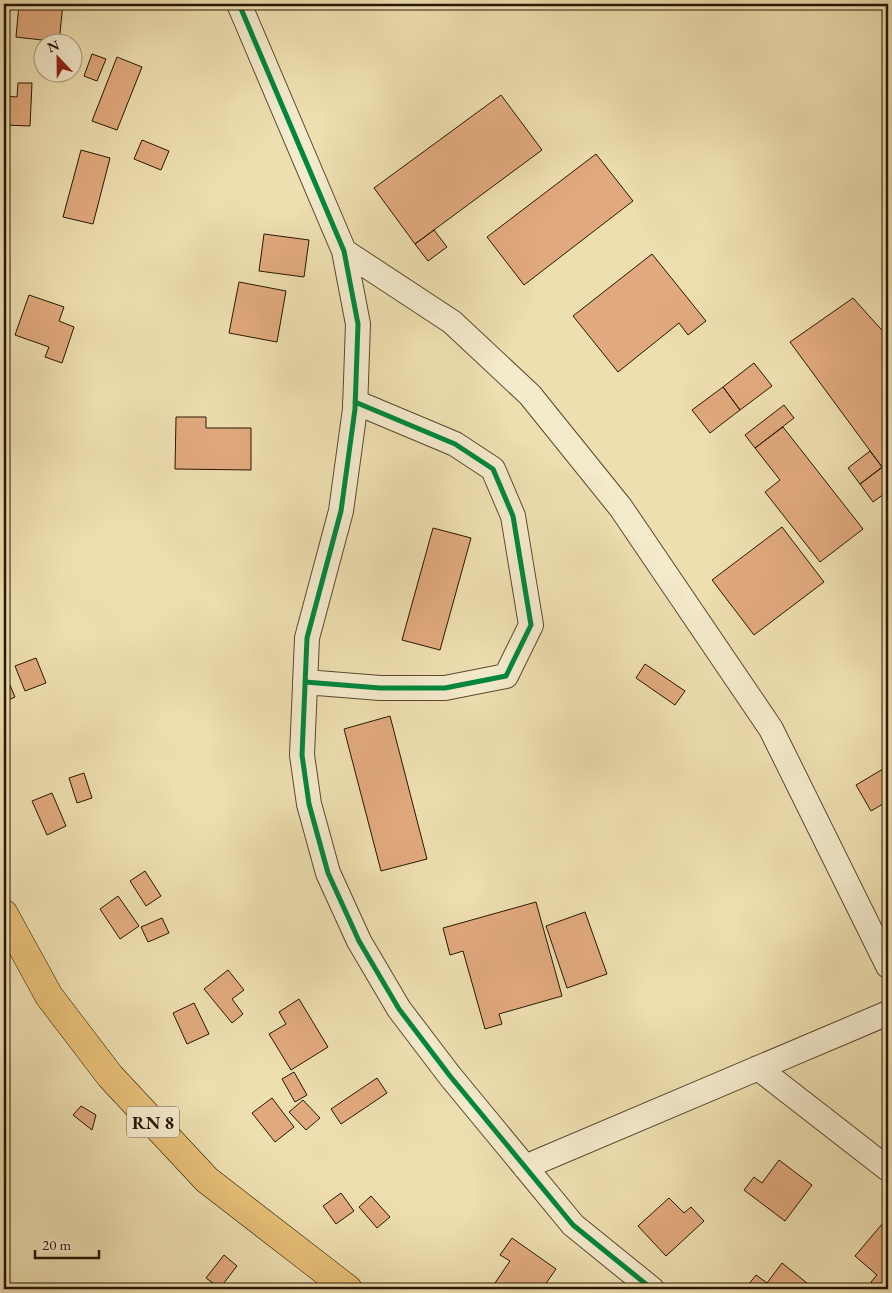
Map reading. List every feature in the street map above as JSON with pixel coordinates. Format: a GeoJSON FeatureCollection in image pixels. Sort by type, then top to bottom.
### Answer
{"type":"FeatureCollection","features":[{"type":"Feature","properties":{"kind":"main road","name":"RN 8"},"geometry":{"type":"LineString","coordinates":[[4,914],[48,996],[110,1076],[207,1180],[348,1289]]}},
{"type":"Feature","properties":{"kind":"street"},"geometry":{"type":"LineString","coordinates":[[239,4],[344,251],[358,324],[355,402],[341,510],[307,638],[302,756],[309,804],[328,873],[359,941],[399,1009],[450,1076],[573,1226],[652,1289]]}},
{"type":"Feature","properties":{"kind":"street"},"geometry":{"type":"LineString","coordinates":[[344,251],[452,322],[530,395],[621,508],[771,729],[888,966]]}},
{"type":"Feature","properties":{"kind":"street"},"geometry":{"type":"LineString","coordinates":[[305,682],[380,688],[446,688],[506,676],[531,625],[513,516],[493,469],[455,444],[355,402]]}},
{"type":"Feature","properties":{"kind":"street"},"geometry":{"type":"LineString","coordinates":[[526,1167],[888,1013]]}},
{"type":"Feature","properties":{"kind":"street"},"geometry":{"type":"LineString","coordinates":[[758,1068],[888,1169]]}},
{"type":"Feature","properties":{"kind":"building"},"geometry":{"type":"Polygon","coordinates":[[[19,4],[63,4],[60,32],[32,32],[32,39],[16,37],[19,4]]]}},
{"type":"Feature","properties":{"kind":"building"},"geometry":{"type":"Polygon","coordinates":[[[92,54],[106,59],[97,81],[84,76],[92,54]]]}},
{"type":"Feature","properties":{"kind":"building"},"geometry":{"type":"Polygon","coordinates":[[[117,57],[142,67],[117,130],[92,121],[117,57]]]}},
{"type":"Feature","properties":{"kind":"building"},"geometry":{"type":"Polygon","coordinates":[[[18,83],[32,83],[30,126],[4,125],[4,96],[17,97],[18,83]]]}},
{"type":"Feature","properties":{"kind":"building"},"geometry":{"type":"Polygon","coordinates":[[[501,95],[542,150],[415,244],[374,188],[501,95]]]}},
{"type":"Feature","properties":{"kind":"building"},"geometry":{"type":"Polygon","coordinates":[[[142,140],[169,151],[161,170],[134,159],[142,140]]]}},
{"type":"Feature","properties":{"kind":"building"},"geometry":{"type":"Polygon","coordinates":[[[81,150],[110,158],[93,224],[63,217],[81,150]]]}},
{"type":"Feature","properties":{"kind":"building"},"geometry":{"type":"Polygon","coordinates":[[[596,154],[633,201],[524,285],[487,237],[596,154]]]}},
{"type":"Feature","properties":{"kind":"building"},"geometry":{"type":"Polygon","coordinates":[[[434,230],[447,247],[428,261],[415,244],[434,230]]]}},
{"type":"Feature","properties":{"kind":"building"},"geometry":{"type":"Polygon","coordinates":[[[264,234],[309,240],[304,277],[259,271],[264,234]]]}},
{"type":"Feature","properties":{"kind":"building"},"geometry":{"type":"Polygon","coordinates":[[[652,254],[706,321],[688,335],[679,323],[618,372],[573,316],[652,254]]]}},
{"type":"Feature","properties":{"kind":"building"},"geometry":{"type":"Polygon","coordinates":[[[239,282],[286,291],[277,342],[229,333],[239,282]]]}},
{"type":"Feature","properties":{"kind":"building"},"geometry":{"type":"Polygon","coordinates":[[[29,295],[64,307],[59,321],[74,327],[62,363],[45,357],[49,347],[15,335],[29,295]]]}},
{"type":"Feature","properties":{"kind":"building"},"geometry":{"type":"Polygon","coordinates":[[[853,298],[888,337],[888,463],[882,467],[790,342],[853,298]]]}},
{"type":"Feature","properties":{"kind":"building"},"geometry":{"type":"Polygon","coordinates":[[[754,363],[772,386],[740,410],[723,387],[754,363]]]}},
{"type":"Feature","properties":{"kind":"building"},"geometry":{"type":"Polygon","coordinates":[[[723,387],[740,410],[710,433],[692,410],[723,387]]]}},
{"type":"Feature","properties":{"kind":"building"},"geometry":{"type":"Polygon","coordinates":[[[784,405],[794,418],[755,448],[745,435],[784,405]]]}},
{"type":"Feature","properties":{"kind":"building"},"geometry":{"type":"Polygon","coordinates":[[[176,417],[206,417],[206,428],[251,428],[251,470],[175,469],[176,417]]]}},
{"type":"Feature","properties":{"kind":"building"},"geometry":{"type":"Polygon","coordinates":[[[783,427],[863,529],[820,562],[765,492],[780,480],[755,448],[783,427]]]}},
{"type":"Feature","properties":{"kind":"building"},"geometry":{"type":"Polygon","coordinates":[[[870,451],[882,467],[860,484],[848,468],[870,451]]]}},
{"type":"Feature","properties":{"kind":"building"},"geometry":{"type":"Polygon","coordinates":[[[888,463],[888,491],[873,502],[860,484],[888,463]]]}},
{"type":"Feature","properties":{"kind":"building"},"geometry":{"type":"Polygon","coordinates":[[[782,527],[824,582],[754,635],[712,580],[782,527]]]}},
{"type":"Feature","properties":{"kind":"building"},"geometry":{"type":"Polygon","coordinates":[[[433,528],[471,538],[440,650],[402,640],[433,528]]]}},
{"type":"Feature","properties":{"kind":"building"},"geometry":{"type":"Polygon","coordinates":[[[36,658],[46,683],[25,691],[15,666],[36,658]]]}},
{"type":"Feature","properties":{"kind":"building"},"geometry":{"type":"Polygon","coordinates":[[[645,664],[685,691],[675,705],[636,678],[645,664]]]}},
{"type":"Feature","properties":{"kind":"building"},"geometry":{"type":"Polygon","coordinates":[[[4,671],[15,697],[4,702],[4,671]]]}},
{"type":"Feature","properties":{"kind":"building"},"geometry":{"type":"Polygon","coordinates":[[[390,716],[427,859],[381,871],[344,729],[390,716]]]}},
{"type":"Feature","properties":{"kind":"building"},"geometry":{"type":"Polygon","coordinates":[[[888,766],[888,801],[871,811],[856,785],[888,766]]]}},
{"type":"Feature","properties":{"kind":"building"},"geometry":{"type":"Polygon","coordinates":[[[84,773],[92,798],[77,803],[69,778],[84,773]]]}},
{"type":"Feature","properties":{"kind":"building"},"geometry":{"type":"Polygon","coordinates":[[[52,793],[66,826],[47,835],[32,801],[52,793]]]}},
{"type":"Feature","properties":{"kind":"building"},"geometry":{"type":"Polygon","coordinates":[[[145,871],[161,896],[146,906],[130,881],[145,871]]]}},
{"type":"Feature","properties":{"kind":"building"},"geometry":{"type":"Polygon","coordinates":[[[118,896],[139,926],[120,939],[100,909],[118,896]]]}},
{"type":"Feature","properties":{"kind":"building"},"geometry":{"type":"Polygon","coordinates":[[[536,902],[562,996],[499,1014],[502,1024],[485,1029],[463,951],[450,955],[443,928],[536,902]]]}},
{"type":"Feature","properties":{"kind":"building"},"geometry":{"type":"Polygon","coordinates":[[[585,912],[607,974],[567,988],[546,926],[585,912]]]}},
{"type":"Feature","properties":{"kind":"building"},"geometry":{"type":"Polygon","coordinates":[[[162,918],[169,933],[148,942],[141,927],[162,918]]]}},
{"type":"Feature","properties":{"kind":"building"},"geometry":{"type":"Polygon","coordinates":[[[228,970],[244,990],[232,999],[243,1014],[232,1023],[204,989],[228,970]]]}},
{"type":"Feature","properties":{"kind":"building"},"geometry":{"type":"Polygon","coordinates":[[[299,999],[328,1047],[291,1070],[269,1034],[286,1024],[279,1012],[299,999]]]}},
{"type":"Feature","properties":{"kind":"building"},"geometry":{"type":"Polygon","coordinates":[[[194,1003],[209,1034],[187,1044],[173,1013],[194,1003]]]}},
{"type":"Feature","properties":{"kind":"building"},"geometry":{"type":"Polygon","coordinates":[[[294,1072],[307,1095],[295,1102],[282,1079],[294,1072]]]}},
{"type":"Feature","properties":{"kind":"building"},"geometry":{"type":"Polygon","coordinates":[[[377,1078],[387,1093],[341,1124],[331,1109],[377,1078]]]}},
{"type":"Feature","properties":{"kind":"building"},"geometry":{"type":"Polygon","coordinates":[[[272,1098],[294,1127],[275,1142],[252,1113],[272,1098]]]}},
{"type":"Feature","properties":{"kind":"building"},"geometry":{"type":"Polygon","coordinates":[[[303,1100],[320,1118],[306,1130],[289,1112],[303,1100]]]}},
{"type":"Feature","properties":{"kind":"building"},"geometry":{"type":"Polygon","coordinates":[[[81,1106],[96,1115],[92,1130],[73,1115],[81,1106]]]}},
{"type":"Feature","properties":{"kind":"building"},"geometry":{"type":"Polygon","coordinates":[[[779,1160],[812,1185],[785,1221],[744,1190],[754,1177],[762,1183],[779,1160]]]}},
{"type":"Feature","properties":{"kind":"building"},"geometry":{"type":"Polygon","coordinates":[[[341,1193],[354,1211],[336,1224],[323,1206],[341,1193]]]}},
{"type":"Feature","properties":{"kind":"building"},"geometry":{"type":"Polygon","coordinates":[[[371,1196],[390,1217],[377,1228],[359,1207],[371,1196]]]}},
{"type":"Feature","properties":{"kind":"building"},"geometry":{"type":"Polygon","coordinates":[[[669,1198],[684,1213],[691,1207],[704,1221],[666,1256],[638,1226],[669,1198]]]}},
{"type":"Feature","properties":{"kind":"building"},"geometry":{"type":"Polygon","coordinates":[[[883,1223],[888,1227],[888,1282],[882,1289],[879,1289],[871,1282],[877,1275],[855,1256],[883,1223]]]}},
{"type":"Feature","properties":{"kind":"building"},"geometry":{"type":"Polygon","coordinates":[[[512,1238],[556,1269],[542,1289],[505,1289],[495,1283],[510,1261],[500,1255],[512,1238]]]}},
{"type":"Feature","properties":{"kind":"building"},"geometry":{"type":"Polygon","coordinates":[[[224,1255],[237,1266],[220,1288],[206,1278],[224,1255]]]}},
{"type":"Feature","properties":{"kind":"building"},"geometry":{"type":"Polygon","coordinates":[[[782,1263],[812,1287],[810,1289],[745,1289],[756,1275],[767,1283],[782,1263]]]}},
{"type":"Feature","properties":{"kind":"cycle path"},"geometry":{"type":"LineString","coordinates":[[239,4],[344,251],[358,324],[355,409],[341,511],[307,638],[302,755],[309,804],[328,873],[359,941],[399,1009],[450,1076],[573,1225],[652,1289]]}},
{"type":"Feature","properties":{"kind":"cycle path"},"geometry":{"type":"LineString","coordinates":[[305,682],[380,688],[445,688],[506,676],[531,625],[513,516],[493,469],[455,444],[355,402]]}}]}
